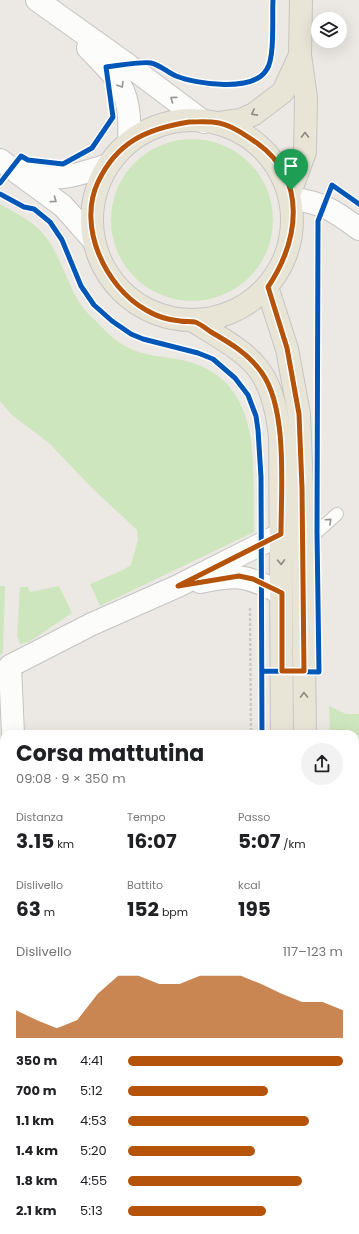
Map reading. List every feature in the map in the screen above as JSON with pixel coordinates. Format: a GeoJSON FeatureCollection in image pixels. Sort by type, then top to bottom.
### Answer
{"type":"FeatureCollection","features":[{"type":"Feature","properties":{"kind":"main road"},"geometry":{"type":"LineString","coordinates":[[292,194],[305,152],[306,98],[300,55],[301,0]]}},
{"type":"Feature","properties":{"kind":"main road"},"geometry":{"type":"LineString","coordinates":[[212,123],[235,129],[265,149],[285,174],[292,194],[294,208],[288,247],[283,260],[268,287],[230,314],[195,322],[160,317],[145,310],[130,298],[106,269],[94,241],[91,222],[91,205],[95,188],[105,166],[129,141],[142,134],[168,126],[189,122],[212,123],[241,120],[254,114],[283,92],[300,55]]}},
{"type":"Feature","properties":{"kind":"main road"},"geometry":{"type":"LineString","coordinates":[[268,287],[287,348],[299,414],[303,549],[304,730]]}},
{"type":"Feature","properties":{"kind":"main road"},"geometry":{"type":"LineString","coordinates":[[195,322],[242,351],[263,374],[270,389],[280,436],[282,730]]}},
{"type":"Feature","properties":{"kind":"street"},"geometry":{"type":"LineString","coordinates":[[37,0],[212,123]]}},
{"type":"Feature","properties":{"kind":"street"},"geometry":{"type":"LineString","coordinates":[[57,15],[120,83],[125,92],[130,109],[129,141]]}},
{"type":"Feature","properties":{"kind":"street"},"geometry":{"type":"LineString","coordinates":[[5,164],[38,177],[56,179],[75,176],[105,166]]}},
{"type":"Feature","properties":{"kind":"street"},"geometry":{"type":"LineString","coordinates":[[5,164],[63,206],[94,241]]}},
{"type":"Feature","properties":{"kind":"street"},"geometry":{"type":"LineString","coordinates":[[292,194],[325,206],[359,229]]}},
{"type":"Feature","properties":{"kind":"street"},"geometry":{"type":"LineString","coordinates":[[13,730],[5,669],[104,618],[178,586],[281,534]]}},
{"type":"Feature","properties":{"kind":"street"},"geometry":{"type":"LineString","coordinates":[[178,586],[227,577],[249,578],[282,593]]}},
{"type":"Feature","properties":{"kind":"lane"},"geometry":{"type":"LineString","coordinates":[[303,549],[317,532],[337,514]]}},
{"type":"Feature","properties":{"kind":"path"},"geometry":{"type":"LineString","coordinates":[[249,578],[251,730]]}},
{"type":"Feature","properties":{"kind":"green space"},"geometry":{"type":"Polygon","coordinates":[[[192,139],[223,145],[237,153],[249,163],[259,175],[267,189],[273,220],[267,251],[259,265],[249,277],[237,287],[223,295],[192,301],[161,295],[147,287],[135,277],[125,265],[117,251],[111,220],[117,189],[125,175],[135,163],[147,153],[161,145],[192,139]]]}},
{"type":"Feature","properties":{"kind":"green space"},"geometry":{"type":"Polygon","coordinates":[[[0,204],[24,218],[41,231],[51,244],[81,305],[89,315],[113,338],[127,347],[137,351],[150,355],[182,360],[209,370],[228,386],[241,405],[249,428],[254,480],[254,532],[100,606],[90,584],[121,571],[131,565],[138,540],[137,530],[92,488],[49,443],[12,415],[0,401],[0,204]]]}},
{"type":"Feature","properties":{"kind":"green space"},"geometry":{"type":"Polygon","coordinates":[[[0,586],[5,586],[3,653],[0,655],[0,586]]]}},
{"type":"Feature","properties":{"kind":"green space"},"geometry":{"type":"Polygon","coordinates":[[[59,586],[72,613],[29,642],[20,644],[17,636],[20,587],[28,587],[30,592],[59,586]]]}},
{"type":"Feature","properties":{"kind":"green space"},"geometry":{"type":"Polygon","coordinates":[[[329,706],[346,714],[359,714],[359,730],[330,730],[329,706]]]}},
{"type":"Feature","properties":{"kind":"cycle path"},"geometry":{"type":"LineString","coordinates":[[0,183],[21,156],[28,160],[63,164],[92,148],[113,117],[106,67],[136,63],[151,63],[176,76],[210,84],[238,84],[260,77],[270,63],[273,36],[273,0]]}},
{"type":"Feature","properties":{"kind":"cycle path"},"geometry":{"type":"LineString","coordinates":[[262,671],[319,672],[317,532],[318,221],[332,185],[359,204]]}},
{"type":"Feature","properties":{"kind":"cycle path"},"geometry":{"type":"LineString","coordinates":[[0,194],[24,207],[34,209],[50,222],[62,240],[81,286],[94,305],[112,321],[131,334],[143,339],[198,353],[213,359],[235,378],[248,395],[256,416],[261,477],[262,730]]}},
{"type":"Feature","properties":{"kind":"route"},"geometry":{"type":"LineString","coordinates":[[189,122],[219,123],[235,129],[265,149],[285,174],[291,190],[294,208],[288,247],[283,260],[268,287],[287,348],[299,414],[302,488],[304,671],[282,671],[282,593],[253,579],[239,576],[178,586],[281,534],[279,423],[270,389],[266,380],[252,360],[242,351],[195,322],[179,321],[160,317],[145,310],[130,298],[116,283],[106,269],[94,241],[91,222],[91,205],[95,188],[105,166],[129,141],[142,134],[174,124],[189,122]]}}]}
